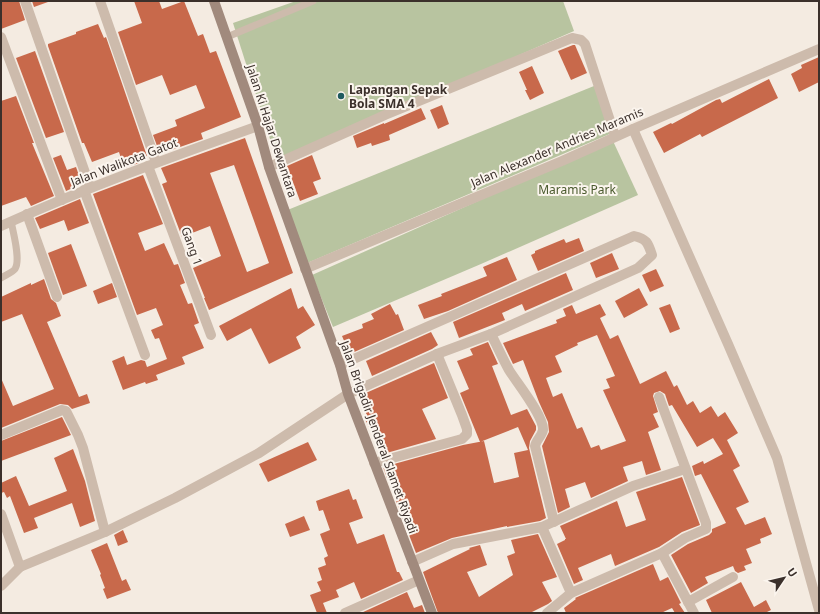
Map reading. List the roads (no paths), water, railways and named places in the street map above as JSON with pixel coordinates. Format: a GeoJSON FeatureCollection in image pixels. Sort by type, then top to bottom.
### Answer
{"type":"FeatureCollection","features":[{"type":"Feature","properties":{"kind":"main road","name":"Jalan Ki Hajar Dewantara"},"geometry":{"type":"LineString","coordinates":[[214,1],[258,126],[269,166],[305,269]]}},
{"type":"Feature","properties":{"kind":"main road","name":"Jalan Brigadir Jenderal Slamet Riyadi"},"geometry":{"type":"LineString","coordinates":[[305,269],[340,365],[348,394],[432,613]]}},
{"type":"Feature","properties":{"kind":"street"},"geometry":{"type":"LineString","coordinates":[[25,1],[87,189],[145,355]]}},
{"type":"Feature","properties":{"kind":"street","name":"Gang 1"},"geometry":{"type":"LineString","coordinates":[[100,1],[152,164],[211,335]]}},
{"type":"Feature","properties":{"kind":"street"},"geometry":{"type":"LineString","coordinates":[[1,37],[62,200]]}},
{"type":"Feature","properties":{"kind":"street"},"geometry":{"type":"LineString","coordinates":[[269,166],[572,38],[581,40],[586,44],[616,136]]}},
{"type":"Feature","properties":{"kind":"street","name":"Jalan Alexander Andries Maramis"},"geometry":{"type":"LineString","coordinates":[[305,269],[562,161],[616,136],[819,49]]}},
{"type":"Feature","properties":{"kind":"street","name":"Jalan Walikota Gatot"},"geometry":{"type":"LineString","coordinates":[[1,226],[87,189],[258,126]]}},
{"type":"Feature","properties":{"kind":"street"},"geometry":{"type":"LineString","coordinates":[[633,129],[777,458],[819,610]]}},
{"type":"Feature","properties":{"kind":"street"},"geometry":{"type":"LineString","coordinates":[[27,214],[57,297]]}},
{"type":"Feature","properties":{"kind":"street"},"geometry":{"type":"LineString","coordinates":[[1,586],[20,567],[105,532],[175,498],[259,453],[348,394],[436,354],[491,334],[638,268],[652,255],[648,242],[642,238],[634,236],[340,365]]}},
{"type":"Feature","properties":{"kind":"street"},"geometry":{"type":"LineString","coordinates":[[491,334],[509,369],[536,409],[543,426],[543,431],[535,446],[554,522]]}},
{"type":"Feature","properties":{"kind":"street"},"geometry":{"type":"LineString","coordinates":[[374,463],[462,438],[467,434],[467,429],[462,416],[436,354]]}},
{"type":"Feature","properties":{"kind":"street"},"geometry":{"type":"LineString","coordinates":[[547,613],[571,593],[662,553],[685,538],[706,529],[706,523],[659,397]]}},
{"type":"Feature","properties":{"kind":"street"},"geometry":{"type":"LineString","coordinates":[[1,435],[62,410],[66,411],[83,448],[105,532]]}},
{"type":"Feature","properties":{"kind":"street"},"geometry":{"type":"LineString","coordinates":[[412,562],[453,544],[542,527],[632,486],[685,469]]}},
{"type":"Feature","properties":{"kind":"street"},"geometry":{"type":"LineString","coordinates":[[1,514],[20,567]]}},
{"type":"Feature","properties":{"kind":"street"},"geometry":{"type":"LineString","coordinates":[[542,527],[571,593]]}},
{"type":"Feature","properties":{"kind":"street"},"geometry":{"type":"LineString","coordinates":[[662,553],[694,613]]}},
{"type":"Feature","properties":{"kind":"street"},"geometry":{"type":"LineString","coordinates":[[688,602],[733,577]]}},
{"type":"Feature","properties":{"kind":"street"},"geometry":{"type":"LineString","coordinates":[[345,613],[419,580]]}},
{"type":"Feature","properties":{"kind":"lane"},"geometry":{"type":"LineString","coordinates":[[227,37],[313,1]]}},
{"type":"Feature","properties":{"kind":"lane"},"geometry":{"type":"LineString","coordinates":[[1,278],[14,271],[16,266],[17,259],[11,221]]}},
{"type":"Feature","properties":{"kind":"place","name":"Lapangan Sepak Bola SMA 4"},"geometry":{"type":"Point","coordinates":[341,96]}},
{"type":"Feature","properties":{"kind":"park label","name":"Maramis Park"},"geometry":{"type":"Point","coordinates":[577,189]}}]}
